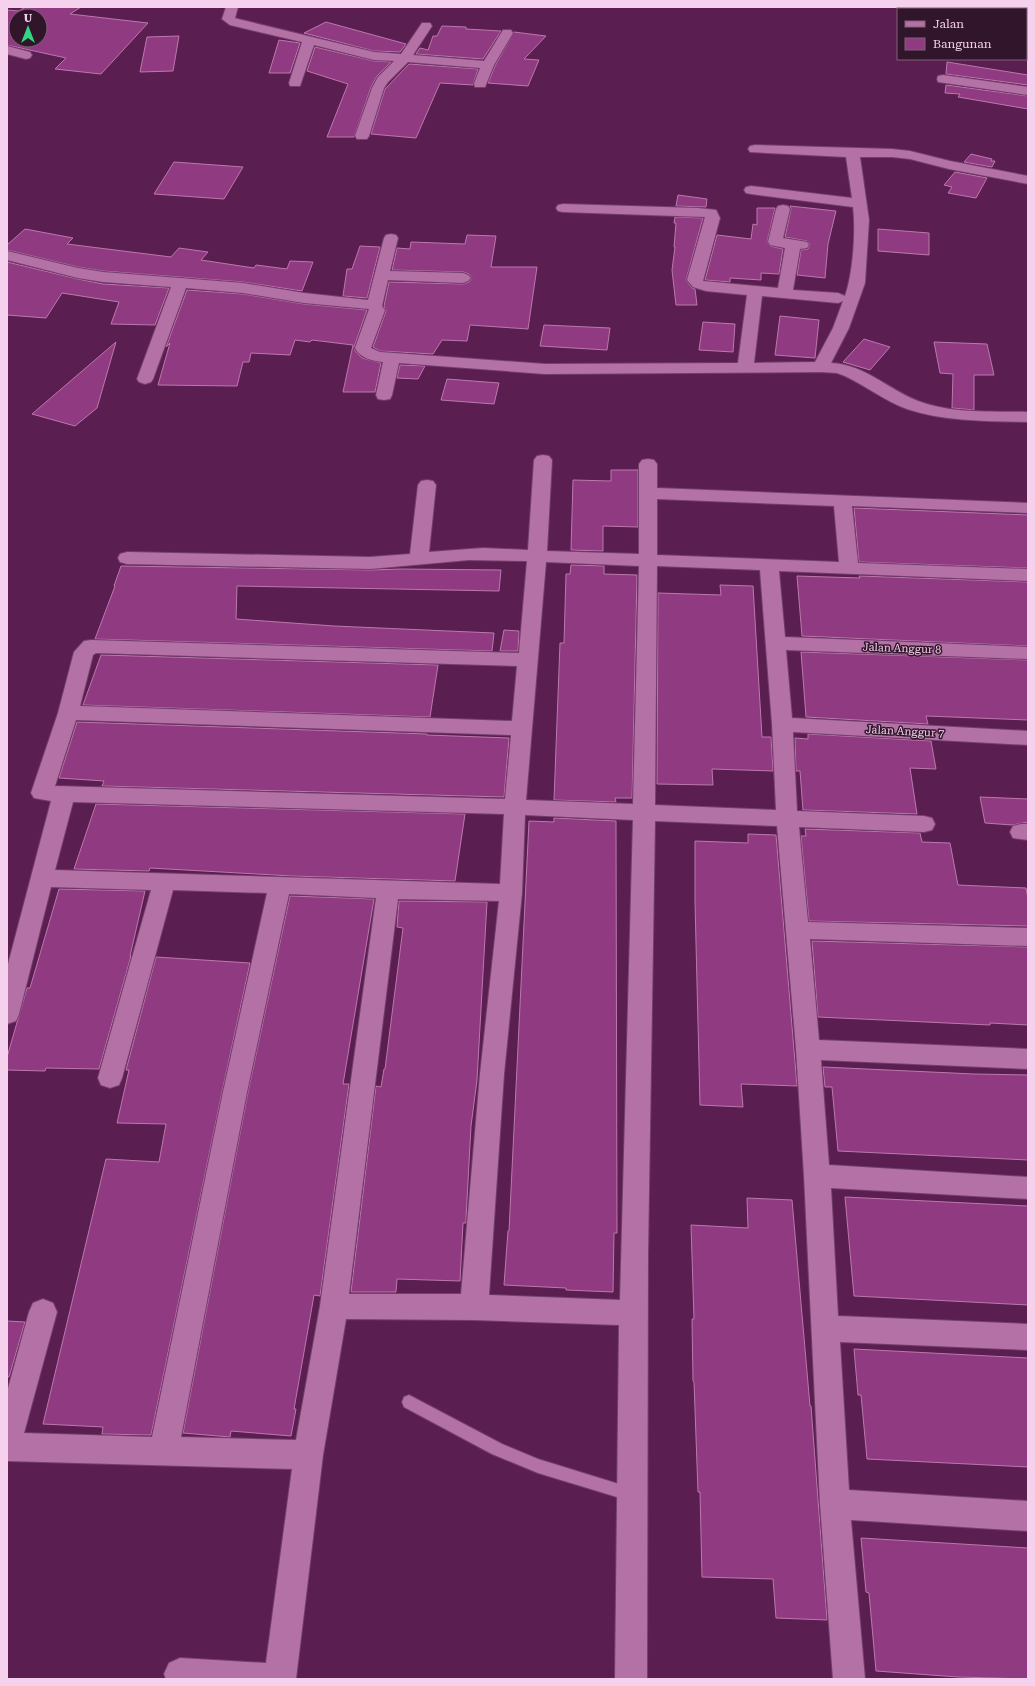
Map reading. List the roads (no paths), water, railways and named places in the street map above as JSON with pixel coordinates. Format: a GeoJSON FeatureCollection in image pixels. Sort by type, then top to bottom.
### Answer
{"type":"FeatureCollection","features":[{"type":"Feature","properties":{"kind":"street"},"geometry":{"type":"LineString","coordinates":[[232,7],[228,17],[230,21],[369,55],[488,65]]}},
{"type":"Feature","properties":{"kind":"street"},"geometry":{"type":"LineString","coordinates":[[362,136],[378,88],[383,80],[404,59],[426,26]]}},
{"type":"Feature","properties":{"kind":"street"},"geometry":{"type":"LineString","coordinates":[[480,84],[488,65],[507,33]]}},
{"type":"Feature","properties":{"kind":"street"},"geometry":{"type":"LineString","coordinates":[[295,83],[308,40]]}},
{"type":"Feature","properties":{"kind":"street"},"geometry":{"type":"LineString","coordinates":[[303,58],[326,44]]}},
{"type":"Feature","properties":{"kind":"street"},"geometry":{"type":"LineString","coordinates":[[7,50],[26,55]]}},
{"type":"Feature","properties":{"kind":"street"},"geometry":{"type":"LineString","coordinates":[[943,79],[1028,91]]}},
{"type":"Feature","properties":{"kind":"street"},"geometry":{"type":"LineString","coordinates":[[755,149],[892,153],[910,155],[949,165],[1028,180]]}},
{"type":"Feature","properties":{"kind":"street"},"geometry":{"type":"LineString","coordinates":[[821,367],[841,328],[858,283],[862,220],[852,153]]}},
{"type":"Feature","properties":{"kind":"street"},"geometry":{"type":"LineString","coordinates":[[751,190],[859,203]]}},
{"type":"Feature","properties":{"kind":"street"},"geometry":{"type":"LineString","coordinates":[[563,208],[711,213],[713,218],[696,280],[698,284],[755,291],[838,298]]}},
{"type":"Feature","properties":{"kind":"street"},"geometry":{"type":"LineString","coordinates":[[783,209],[775,242],[798,245],[785,293]]}},
{"type":"Feature","properties":{"kind":"street"},"geometry":{"type":"LineString","coordinates":[[391,238],[383,275],[374,306],[376,310],[363,348],[365,352],[370,355],[392,358],[545,369],[821,367],[841,369],[858,376],[896,398],[914,405],[941,411],[1028,417]]}},
{"type":"Feature","properties":{"kind":"street"},"geometry":{"type":"LineString","coordinates":[[7,255],[103,278],[243,288],[304,298],[374,306]]}},
{"type":"Feature","properties":{"kind":"street"},"geometry":{"type":"LineString","coordinates":[[383,275],[463,278]]}},
{"type":"Feature","properties":{"kind":"street"},"geometry":{"type":"LineString","coordinates":[[145,379],[180,283]]}},
{"type":"Feature","properties":{"kind":"street"},"geometry":{"type":"LineString","coordinates":[[745,368],[755,291]]}},
{"type":"Feature","properties":{"kind":"street"},"geometry":{"type":"LineString","coordinates":[[384,395],[392,358]]}},
{"type":"Feature","properties":{"kind":"street"},"geometry":{"type":"LineString","coordinates":[[474,1307],[492,1074],[511,893],[515,807],[537,556],[543,460]]}},
{"type":"Feature","properties":{"kind":"street"},"geometry":{"type":"LineString","coordinates":[[631,1679],[633,1313],[645,813],[648,464]]}},
{"type":"Feature","properties":{"kind":"street"},"geometry":{"type":"LineString","coordinates":[[419,558],[427,486]]}},
{"type":"Feature","properties":{"kind":"street"},"geometry":{"type":"LineString","coordinates":[[648,493],[843,502],[1028,508]]}},
{"type":"Feature","properties":{"kind":"street"},"geometry":{"type":"LineString","coordinates":[[843,502],[849,568]]}},
{"type":"Feature","properties":{"kind":"street"},"geometry":{"type":"LineString","coordinates":[[127,558],[370,563],[400,562],[419,558],[462,554],[769,564],[1028,576]]}},
{"type":"Feature","properties":{"kind":"street"},"geometry":{"type":"LineString","coordinates":[[769,564],[782,724],[787,819],[808,1049],[817,1176],[835,1504],[850,1679]]}},
{"type":"Feature","properties":{"kind":"street","name":"Jalan Anggur 8"},"geometry":{"type":"LineString","coordinates":[[775,643],[1028,653]]}},
{"type":"Feature","properties":{"kind":"street"},"geometry":{"type":"LineString","coordinates":[[527,660],[91,646],[84,652],[68,713],[42,793],[515,807],[924,824]]}},
{"type":"Feature","properties":{"kind":"street"},"geometry":{"type":"LineString","coordinates":[[68,713],[297,722],[522,728]]}},
{"type":"Feature","properties":{"kind":"street","name":"Jalan Anggur 7"},"geometry":{"type":"LineString","coordinates":[[782,724],[1028,738]]}},
{"type":"Feature","properties":{"kind":"street"},"geometry":{"type":"LineString","coordinates":[[7,1014],[64,793]]}},
{"type":"Feature","properties":{"kind":"street"},"geometry":{"type":"LineString","coordinates":[[42,878],[511,893]]}},
{"type":"Feature","properties":{"kind":"street"},"geometry":{"type":"LineString","coordinates":[[110,1078],[164,882]]}},
{"type":"Feature","properties":{"kind":"street"},"geometry":{"type":"LineString","coordinates":[[164,1452],[236,1092],[280,885]]}},
{"type":"Feature","properties":{"kind":"street"},"geometry":{"type":"LineString","coordinates":[[280,1679],[308,1455],[334,1306],[388,890]]}},
{"type":"Feature","properties":{"kind":"street"},"geometry":{"type":"LineString","coordinates":[[796,930],[1028,937]]}},
{"type":"Feature","properties":{"kind":"street"},"geometry":{"type":"LineString","coordinates":[[808,1049],[1028,1059]]}},
{"type":"Feature","properties":{"kind":"street"},"geometry":{"type":"LineString","coordinates":[[817,1176],[1028,1188]]}},
{"type":"Feature","properties":{"kind":"street"},"geometry":{"type":"LineString","coordinates":[[334,1306],[474,1307],[633,1313]]}},
{"type":"Feature","properties":{"kind":"street"},"geometry":{"type":"LineString","coordinates":[[7,1444],[43,1312]]}},
{"type":"Feature","properties":{"kind":"street"},"geometry":{"type":"LineString","coordinates":[[826,1328],[1028,1337]]}},
{"type":"Feature","properties":{"kind":"street"},"geometry":{"type":"LineString","coordinates":[[7,1447],[308,1455]]}},
{"type":"Feature","properties":{"kind":"street"},"geometry":{"type":"LineString","coordinates":[[835,1504],[1028,1516]]}},
{"type":"Feature","properties":{"kind":"street"},"geometry":{"type":"LineString","coordinates":[[180,1674],[271,1679]]}},
{"type":"Feature","properties":{"kind":"lane"},"geometry":{"type":"LineString","coordinates":[[409,1402],[497,1449],[538,1466],[631,1494]]}}]}
